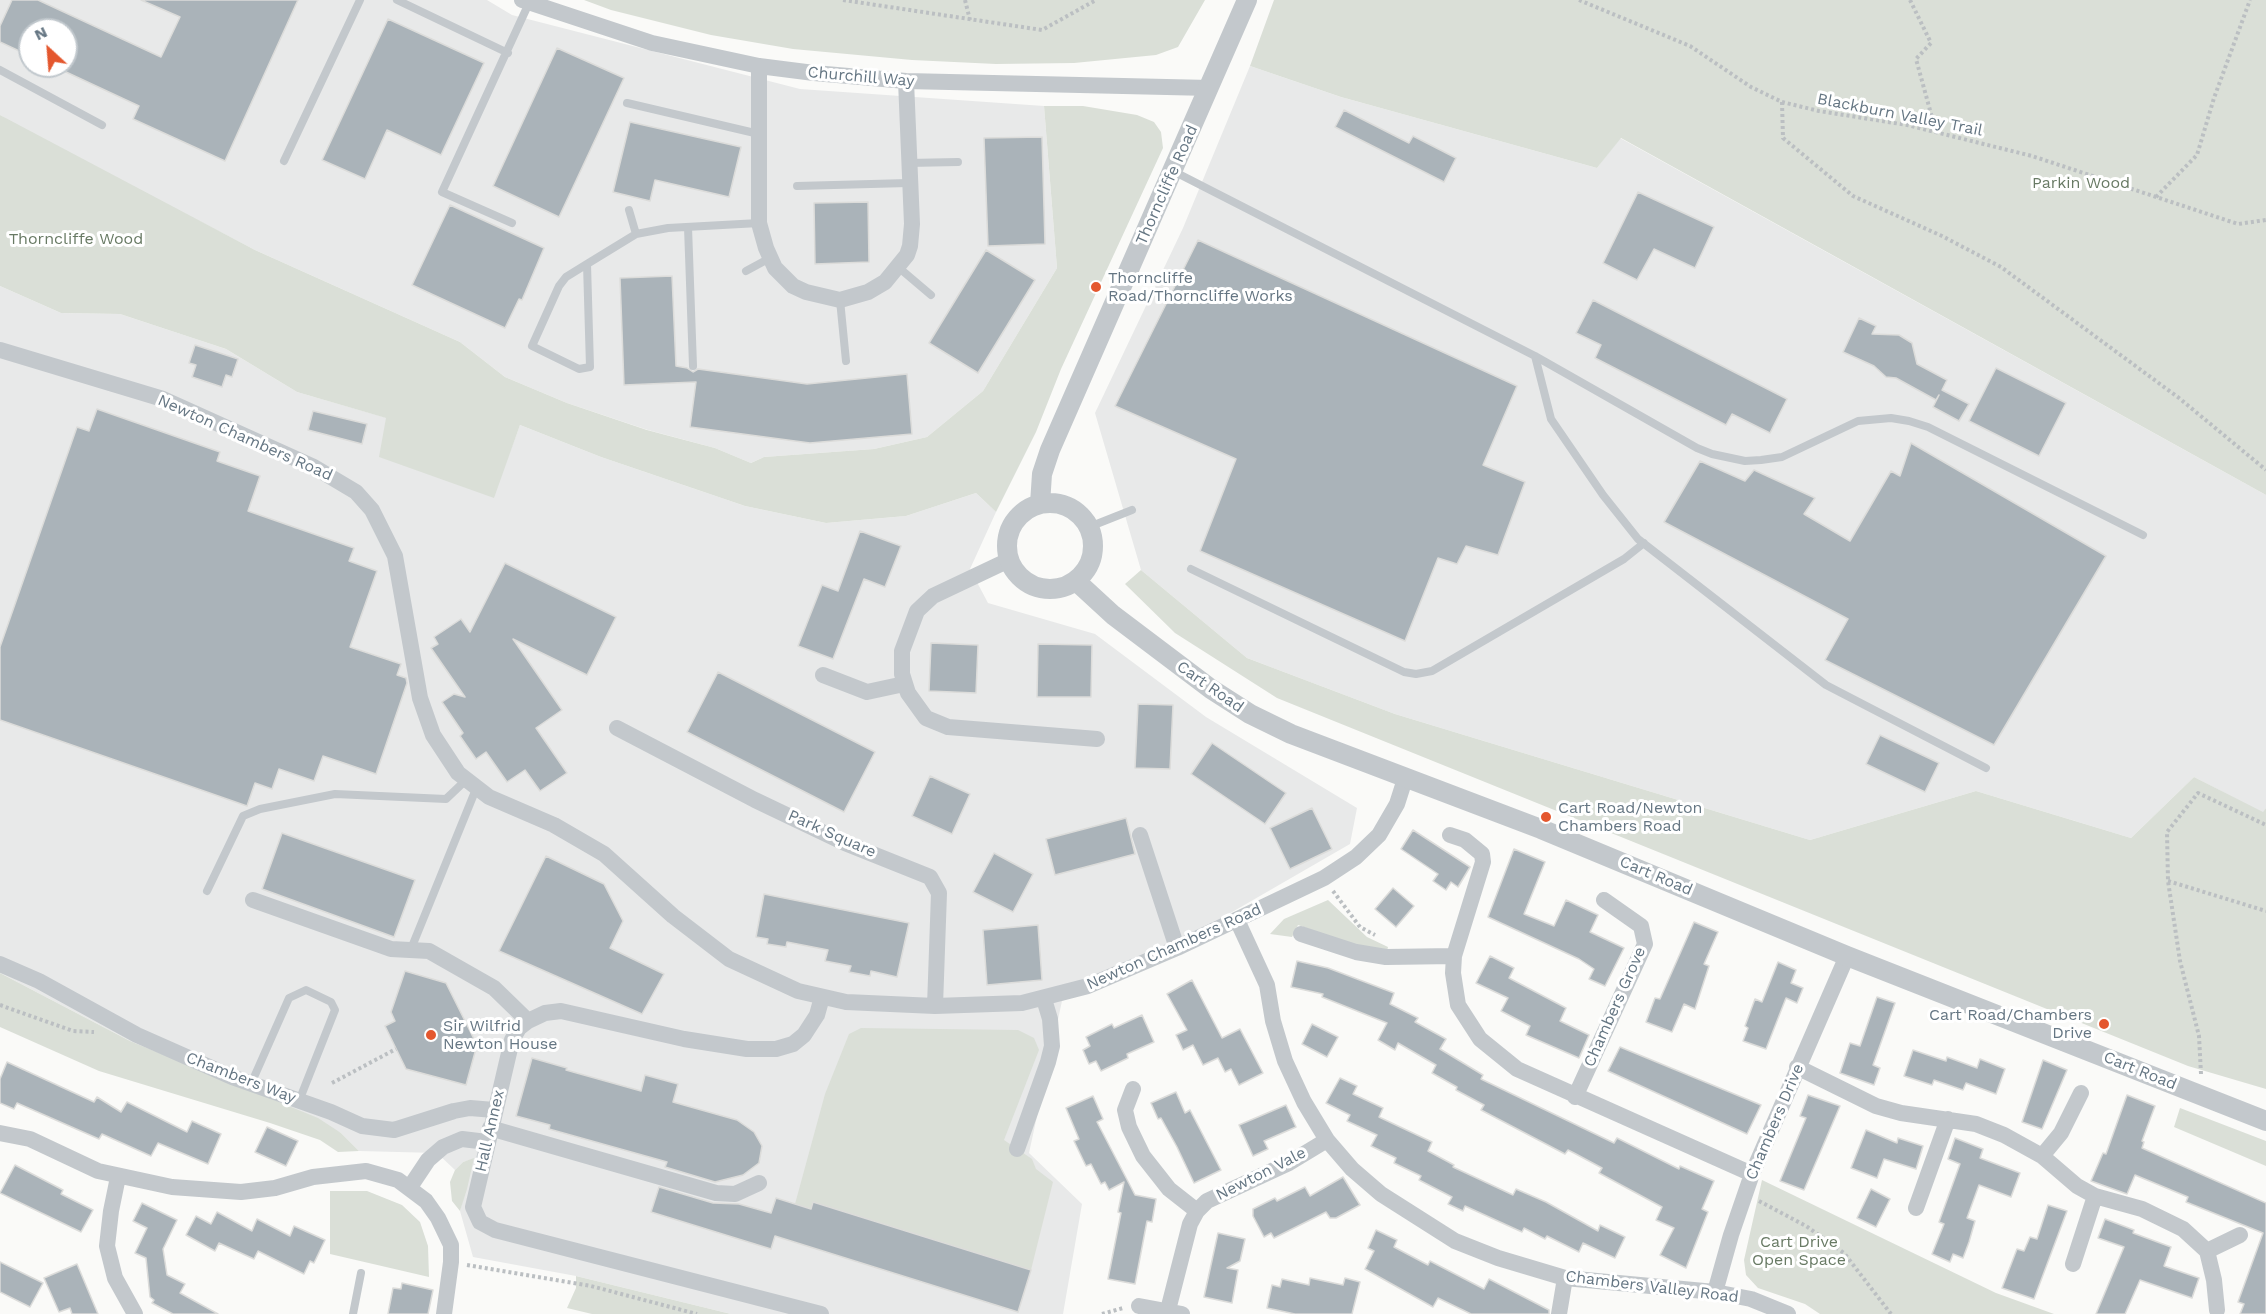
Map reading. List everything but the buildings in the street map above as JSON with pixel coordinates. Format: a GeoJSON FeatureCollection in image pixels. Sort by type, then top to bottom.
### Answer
{"type":"FeatureCollection","features":[{"type":"Feature","properties":{"kind":"street","name":"Thorncliffe Road"},"geometry":{"type":"LineString","coordinates":[[1040,504],[1042,474],[1050,450],[1247,0]]}},
{"type":"Feature","properties":{"kind":"street","name":"Churchill Way"},"geometry":{"type":"LineString","coordinates":[[526,2],[652,43],[759,66],[906,81],[1210,88]]}},
{"type":"Feature","properties":{"kind":"street"},"geometry":{"type":"LineString","coordinates":[[759,66],[759,223],[770,258],[775,268],[793,286],[806,292],[840,300],[868,292],[885,282],[907,255],[912,237],[908,183],[906,81]]}},
{"type":"Feature","properties":{"kind":"street","name":"Newton Chambers Road"},"geometry":{"type":"LineString","coordinates":[[0,350],[163,399],[314,467],[356,492],[372,510],[394,556],[420,698],[426,718],[446,756],[471,784],[562,829],[604,854],[673,916],[729,959],[775,981],[822,997],[846,1002],[935,1006],[1022,1003],[1088,986],[1177,948],[1324,878],[1356,857],[1379,835],[1397,804],[1405,779]]}},
{"type":"Feature","properties":{"kind":"street"},"geometry":{"type":"LineString","coordinates":[[1056,503],[1069,507],[1079,514],[1089,527],[1093,540],[1092,556],[1084,573],[1076,580],[1059,588],[1041,588],[1019,576],[1009,560],[1007,539],[1010,528],[1027,509],[1040,504],[1056,503]]}},
{"type":"Feature","properties":{"kind":"street"},"geometry":{"type":"LineString","coordinates":[[1009,560],[933,596],[917,611],[902,651],[904,684],[913,703],[926,718],[948,727],[1097,740]]}},
{"type":"Feature","properties":{"kind":"street","name":"Cart Road"},"geometry":{"type":"LineString","coordinates":[[1076,580],[1113,615],[1165,655],[1250,714],[1291,734],[1545,830],[1847,956],[2266,1121]]}},
{"type":"Feature","properties":{"kind":"street"},"geometry":{"type":"LineString","coordinates":[[823,675],[867,692],[904,684]]}},
{"type":"Feature","properties":{"kind":"street","name":"Park Square"},"geometry":{"type":"LineString","coordinates":[[617,728],[845,843],[930,877],[939,892],[935,1006]]}},
{"type":"Feature","properties":{"kind":"street"},"geometry":{"type":"LineString","coordinates":[[1140,835],[1177,948]]}},
{"type":"Feature","properties":{"kind":"street"},"geometry":{"type":"LineString","coordinates":[[1450,835],[1477,847],[1482,854],[1483,862],[1454,956],[1454,989],[1458,1005],[1480,1039],[1517,1069],[1752,1174]]}},
{"type":"Feature","properties":{"kind":"street"},"geometry":{"type":"LineString","coordinates":[[253,900],[391,949],[429,951],[494,988],[528,1021],[545,1013],[561,1011],[684,1039],[747,1049],[776,1049],[793,1044],[804,1035],[812,1025],[822,997]]}},
{"type":"Feature","properties":{"kind":"street","name":"Chambers Grove"},"geometry":{"type":"LineString","coordinates":[[1575,1096],[1645,944],[1641,926],[1604,900]]}},
{"type":"Feature","properties":{"kind":"street","name":"Chambers Valley Road"},"geometry":{"type":"LineString","coordinates":[[1237,920],[1267,985],[1285,1061],[1304,1102],[1327,1140],[1352,1168],[1381,1194],[1445,1235],[1498,1258],[1565,1278],[1715,1292],[1751,1299],[1788,1314]]}},
{"type":"Feature","properties":{"kind":"street"},"geometry":{"type":"LineString","coordinates":[[1301,934],[1366,954],[1386,957],[1454,956]]}},
{"type":"Feature","properties":{"kind":"street","name":"Chambers Drive"},"geometry":{"type":"LineString","coordinates":[[1715,1292],[1752,1174],[1847,956]]}},
{"type":"Feature","properties":{"kind":"street","name":"Chambers Way"},"geometry":{"type":"LineString","coordinates":[[0,964],[137,1035],[362,1126],[379,1130],[402,1129],[437,1115],[470,1108],[494,1110]]}},
{"type":"Feature","properties":{"kind":"street"},"geometry":{"type":"LineString","coordinates":[[1017,1149],[1052,1046],[1050,1019],[1044,999]]}},
{"type":"Feature","properties":{"kind":"street","name":"Hall Annex"},"geometry":{"type":"LineString","coordinates":[[528,1021],[519,1028],[512,1040],[488,1135],[473,1207],[475,1215],[485,1226],[821,1314]]}},
{"type":"Feature","properties":{"kind":"street"},"geometry":{"type":"LineString","coordinates":[[1797,1067],[1876,1106],[1900,1113],[1976,1124],[2004,1135],[2043,1156],[2077,1186],[2095,1196],[2163,1218],[2183,1229],[2207,1251],[2214,1280],[2217,1310]]}},
{"type":"Feature","properties":{"kind":"street","name":"Newton Vale"},"geometry":{"type":"LineString","coordinates":[[1133,1089],[1125,1110],[1129,1127],[1143,1156],[1169,1189],[1197,1211]]}},
{"type":"Feature","properties":{"kind":"street"},"geometry":{"type":"LineString","coordinates":[[2043,1156],[2061,1133],[2081,1093]]}},
{"type":"Feature","properties":{"kind":"street"},"geometry":{"type":"LineString","coordinates":[[1916,1208],[1948,1119]]}},
{"type":"Feature","properties":{"kind":"street"},"geometry":{"type":"LineString","coordinates":[[0,1132],[30,1139],[75,1162],[118,1177],[172,1187],[241,1192],[275,1188],[313,1177],[366,1172],[398,1180],[426,1201],[438,1218],[451,1245],[444,1314]]}},
{"type":"Feature","properties":{"kind":"street"},"geometry":{"type":"LineString","coordinates":[[410,1187],[428,1160],[443,1147],[462,1139],[488,1135],[716,1193],[735,1194],[759,1183]]}},
{"type":"Feature","properties":{"kind":"street","name":"Newton Vale"},"geometry":{"type":"LineString","coordinates":[[1139,1306],[1175,1312],[1190,1224],[1197,1211],[1208,1201],[1289,1163],[1327,1140]]}},
{"type":"Feature","properties":{"kind":"street"},"geometry":{"type":"LineString","coordinates":[[118,1177],[107,1246],[115,1278],[135,1314]]}},
{"type":"Feature","properties":{"kind":"street"},"geometry":{"type":"LineString","coordinates":[[2073,1264],[2095,1196]]}},
{"type":"Feature","properties":{"kind":"street"},"geometry":{"type":"LineString","coordinates":[[2207,1251],[2240,1235]]}},
{"type":"Feature","properties":{"kind":"street"},"geometry":{"type":"LineString","coordinates":[[1559,1314],[1565,1278]]}},
{"type":"Feature","properties":{"kind":"lane"},"geometry":{"type":"LineString","coordinates":[[284,161],[360,0]]}},
{"type":"Feature","properties":{"kind":"lane"},"geometry":{"type":"LineString","coordinates":[[397,0],[508,53]]}},
{"type":"Feature","properties":{"kind":"lane"},"geometry":{"type":"LineString","coordinates":[[512,223],[442,192],[508,53],[526,2]]}},
{"type":"Feature","properties":{"kind":"lane"},"geometry":{"type":"LineString","coordinates":[[0,70],[102,125]]}},
{"type":"Feature","properties":{"kind":"lane"},"geometry":{"type":"LineString","coordinates":[[627,103],[759,134]]}},
{"type":"Feature","properties":{"kind":"lane"},"geometry":{"type":"LineString","coordinates":[[908,163],[958,162]]}},
{"type":"Feature","properties":{"kind":"lane"},"geometry":{"type":"LineString","coordinates":[[1173,171],[1535,356],[1697,448],[1712,454],[1745,461],[1772,459],[1789,454],[1858,421],[1891,418],[1909,421],[1928,428],[2143,535]]}},
{"type":"Feature","properties":{"kind":"lane"},"geometry":{"type":"LineString","coordinates":[[797,186],[908,183]]}},
{"type":"Feature","properties":{"kind":"lane"},"geometry":{"type":"LineString","coordinates":[[629,210],[636,234]]}},
{"type":"Feature","properties":{"kind":"lane"},"geometry":{"type":"LineString","coordinates":[[587,264],[590,367],[579,369],[532,346],[559,286],[566,277],[587,264],[636,234],[688,227],[759,223]]}},
{"type":"Feature","properties":{"kind":"lane"},"geometry":{"type":"LineString","coordinates":[[688,227],[693,366]]}},
{"type":"Feature","properties":{"kind":"lane"},"geometry":{"type":"LineString","coordinates":[[746,271],[770,258]]}},
{"type":"Feature","properties":{"kind":"lane"},"geometry":{"type":"LineString","coordinates":[[898,267],[931,295]]}},
{"type":"Feature","properties":{"kind":"lane"},"geometry":{"type":"LineString","coordinates":[[840,300],[846,361]]}},
{"type":"Feature","properties":{"kind":"lane"},"geometry":{"type":"LineString","coordinates":[[1535,356],[1551,419],[1603,495],[1644,543],[1826,685],[1986,768]]}},
{"type":"Feature","properties":{"kind":"lane"},"geometry":{"type":"LineString","coordinates":[[1089,527],[1132,510]]}},
{"type":"Feature","properties":{"kind":"lane"},"geometry":{"type":"LineString","coordinates":[[1191,569],[1404,672],[1416,674],[1432,671],[1624,560],[1644,543]]}},
{"type":"Feature","properties":{"kind":"lane"},"geometry":{"type":"LineString","coordinates":[[207,891],[243,816],[260,809],[335,794],[446,799],[471,784]]}},
{"type":"Feature","properties":{"kind":"lane"},"geometry":{"type":"LineString","coordinates":[[411,949],[471,784]]}},
{"type":"Feature","properties":{"kind":"lane"},"geometry":{"type":"LineString","coordinates":[[251,1083],[289,998],[306,990],[331,1002],[335,1010],[299,1101]]}},
{"type":"Feature","properties":{"kind":"lane"},"geometry":{"type":"LineString","coordinates":[[353,1314],[361,1273]]}},
{"type":"Feature","properties":{"kind":"path"},"geometry":{"type":"LineString","coordinates":[[843,0],[1041,30],[1096,0]]}},
{"type":"Feature","properties":{"kind":"path"},"geometry":{"type":"LineString","coordinates":[[965,0],[970,20]]}},
{"type":"Feature","properties":{"kind":"path","name":"Blackburn Valley Trail"},"geometry":{"type":"LineString","coordinates":[[1579,0],[1690,46],[1751,87],[1782,102],[1936,133],[2032,156],[2238,224],[2266,220]]}},
{"type":"Feature","properties":{"kind":"path"},"geometry":{"type":"LineString","coordinates":[[1910,0],[1931,43],[1916,60],[1936,133]]}},
{"type":"Feature","properties":{"kind":"path"},"geometry":{"type":"LineString","coordinates":[[2156,197],[2197,155],[2214,98],[2250,0]]}},
{"type":"Feature","properties":{"kind":"path"},"geometry":{"type":"LineString","coordinates":[[1782,102],[1783,138],[1853,196],[1942,236],[2001,267],[2179,398],[2266,470]]}},
{"type":"Feature","properties":{"kind":"path"},"geometry":{"type":"LineString","coordinates":[[2203,1096],[2199,1036],[2180,961],[2168,881],[2167,832],[2198,793],[2266,825]]}},
{"type":"Feature","properties":{"kind":"path"},"geometry":{"type":"LineString","coordinates":[[1324,878],[1360,927],[1380,937]]}},
{"type":"Feature","properties":{"kind":"path"},"geometry":{"type":"LineString","coordinates":[[2168,881],[2266,911]]}},
{"type":"Feature","properties":{"kind":"path"},"geometry":{"type":"LineString","coordinates":[[0,1005],[73,1031],[105,1033]]}},
{"type":"Feature","properties":{"kind":"path"},"geometry":{"type":"LineString","coordinates":[[332,1083],[396,1049]]}},
{"type":"Feature","properties":{"kind":"path"},"geometry":{"type":"LineString","coordinates":[[1745,1193],[1806,1226],[1844,1253],[1891,1314]]}},
{"type":"Feature","properties":{"kind":"path"},"geometry":{"type":"LineString","coordinates":[[451,1262],[591,1286],[697,1314]]}},
{"type":"Feature","properties":{"kind":"shaded area"},"geometry":{"type":"Polygon","coordinates":[[[0,0],[487,0],[512,15],[800,89],[1044,106],[1057,268],[983,391],[927,437],[874,449],[764,457],[751,463],[715,448],[648,430],[567,403],[505,377],[460,342],[255,250],[24,130],[0,115],[0,0]]]}},
{"type":"Feature","properties":{"kind":"shaded area"},"geometry":{"type":"Polygon","coordinates":[[[1250,66],[1341,97],[1597,168],[1620,138],[2266,495],[2266,808],[2263,813],[2194,777],[2131,838],[1976,791],[1810,840],[1395,714],[1247,658],[1141,570],[1095,413],[1183,228],[1250,66]]]}},
{"type":"Feature","properties":{"kind":"shaded area"},"geometry":{"type":"Polygon","coordinates":[[[0,286],[61,313],[120,314],[226,349],[297,392],[387,418],[493,497],[520,425],[601,457],[745,506],[826,523],[906,516],[976,493],[996,512],[970,569],[988,603],[1095,634],[1206,717],[1357,808],[1350,844],[1201,930],[1062,1001],[1029,1153],[1082,1204],[1063,1314],[731,1314],[576,1276],[473,1257],[460,1211],[473,1159],[463,1162],[455,1170],[437,1153],[359,1151],[341,1133],[130,1041],[0,973],[0,286]]]}},
{"type":"Feature","properties":{"kind":"green space"},"geometry":{"type":"Polygon","coordinates":[[[584,0],[1205,0],[1178,47],[1156,55],[1074,63],[996,64],[912,60],[793,49],[711,35],[611,10],[584,0]]]}},
{"type":"Feature","properties":{"kind":"green space","name":"Parkin Wood"},"geometry":{"type":"Polygon","coordinates":[[[1274,0],[2266,0],[2266,495],[1621,138],[1597,168],[1341,97],[1250,66],[1274,0]]]}},
{"type":"Feature","properties":{"kind":"green space","name":"Thorncliffe Wood"},"geometry":{"type":"Polygon","coordinates":[[[1044,106],[1083,106],[1137,115],[1154,122],[1161,132],[1163,148],[1061,369],[1036,432],[996,512],[976,493],[906,516],[826,523],[745,506],[601,457],[520,425],[494,498],[379,457],[386,418],[297,392],[226,349],[120,314],[61,313],[0,286],[0,115],[255,250],[460,342],[505,377],[567,403],[647,430],[715,448],[751,463],[764,457],[874,449],[927,437],[983,391],[1057,268],[1044,106]]]}},
{"type":"Feature","properties":{"kind":"green space"},"geometry":{"type":"Polygon","coordinates":[[[1141,570],[1247,658],[1395,714],[1810,840],[1976,791],[2131,838],[2194,777],[2263,812],[2266,808],[2266,1089],[2188,1066],[1277,698],[1175,633],[1125,584],[1141,570]]]}},
{"type":"Feature","properties":{"kind":"green space"},"geometry":{"type":"Polygon","coordinates":[[[1328,900],[1367,937],[1388,947],[1387,952],[1358,946],[1298,925],[1292,937],[1270,934],[1284,919],[1328,900]]]}},
{"type":"Feature","properties":{"kind":"green space"},"geometry":{"type":"Polygon","coordinates":[[[0,973],[130,1041],[318,1118],[341,1133],[359,1151],[338,1152],[320,1140],[270,1123],[99,1071],[0,1027],[0,973]]]}},
{"type":"Feature","properties":{"kind":"green space"},"geometry":{"type":"Polygon","coordinates":[[[861,1028],[1018,1030],[1034,1038],[1039,1050],[1004,1140],[1032,1159],[1036,1169],[1053,1182],[1031,1270],[813,1202],[811,1209],[795,1204],[825,1094],[849,1034],[861,1028]]]}},
{"type":"Feature","properties":{"kind":"green space"},"geometry":{"type":"Polygon","coordinates":[[[2180,1108],[2266,1141],[2266,1166],[2174,1127],[2180,1108]]]}},
{"type":"Feature","properties":{"kind":"green space"},"geometry":{"type":"Polygon","coordinates":[[[474,1158],[460,1211],[452,1201],[450,1182],[455,1170],[463,1162],[474,1158]]]}},
{"type":"Feature","properties":{"kind":"green space","name":"Cart Drive Open Space"},"geometry":{"type":"Polygon","coordinates":[[[1762,1180],[1996,1293],[2054,1314],[1820,1314],[1805,1304],[1758,1288],[1746,1275],[1744,1260],[1762,1180]]]}},
{"type":"Feature","properties":{"kind":"green space"},"geometry":{"type":"Polygon","coordinates":[[[330,1191],[367,1191],[402,1205],[420,1222],[428,1246],[429,1277],[330,1254],[330,1191]]]}},
{"type":"Feature","properties":{"kind":"green space"},"geometry":{"type":"Polygon","coordinates":[[[576,1276],[731,1314],[592,1314],[567,1308],[576,1288],[576,1276]]]}},
{"type":"Feature","properties":{"kind":"place","name":"Thorncliffe Road/Thorncliffe Works"},"geometry":{"type":"Point","coordinates":[1096,287]}},
{"type":"Feature","properties":{"kind":"place","name":"Cart Road/Newton Chambers Road"},"geometry":{"type":"Point","coordinates":[1546,817]}},
{"type":"Feature","properties":{"kind":"place","name":"Cart Road/Chambers Drive"},"geometry":{"type":"Point","coordinates":[2104,1024]}},
{"type":"Feature","properties":{"kind":"place","name":"Sir Wilfrid Newton House"},"geometry":{"type":"Point","coordinates":[431,1035]}}]}
